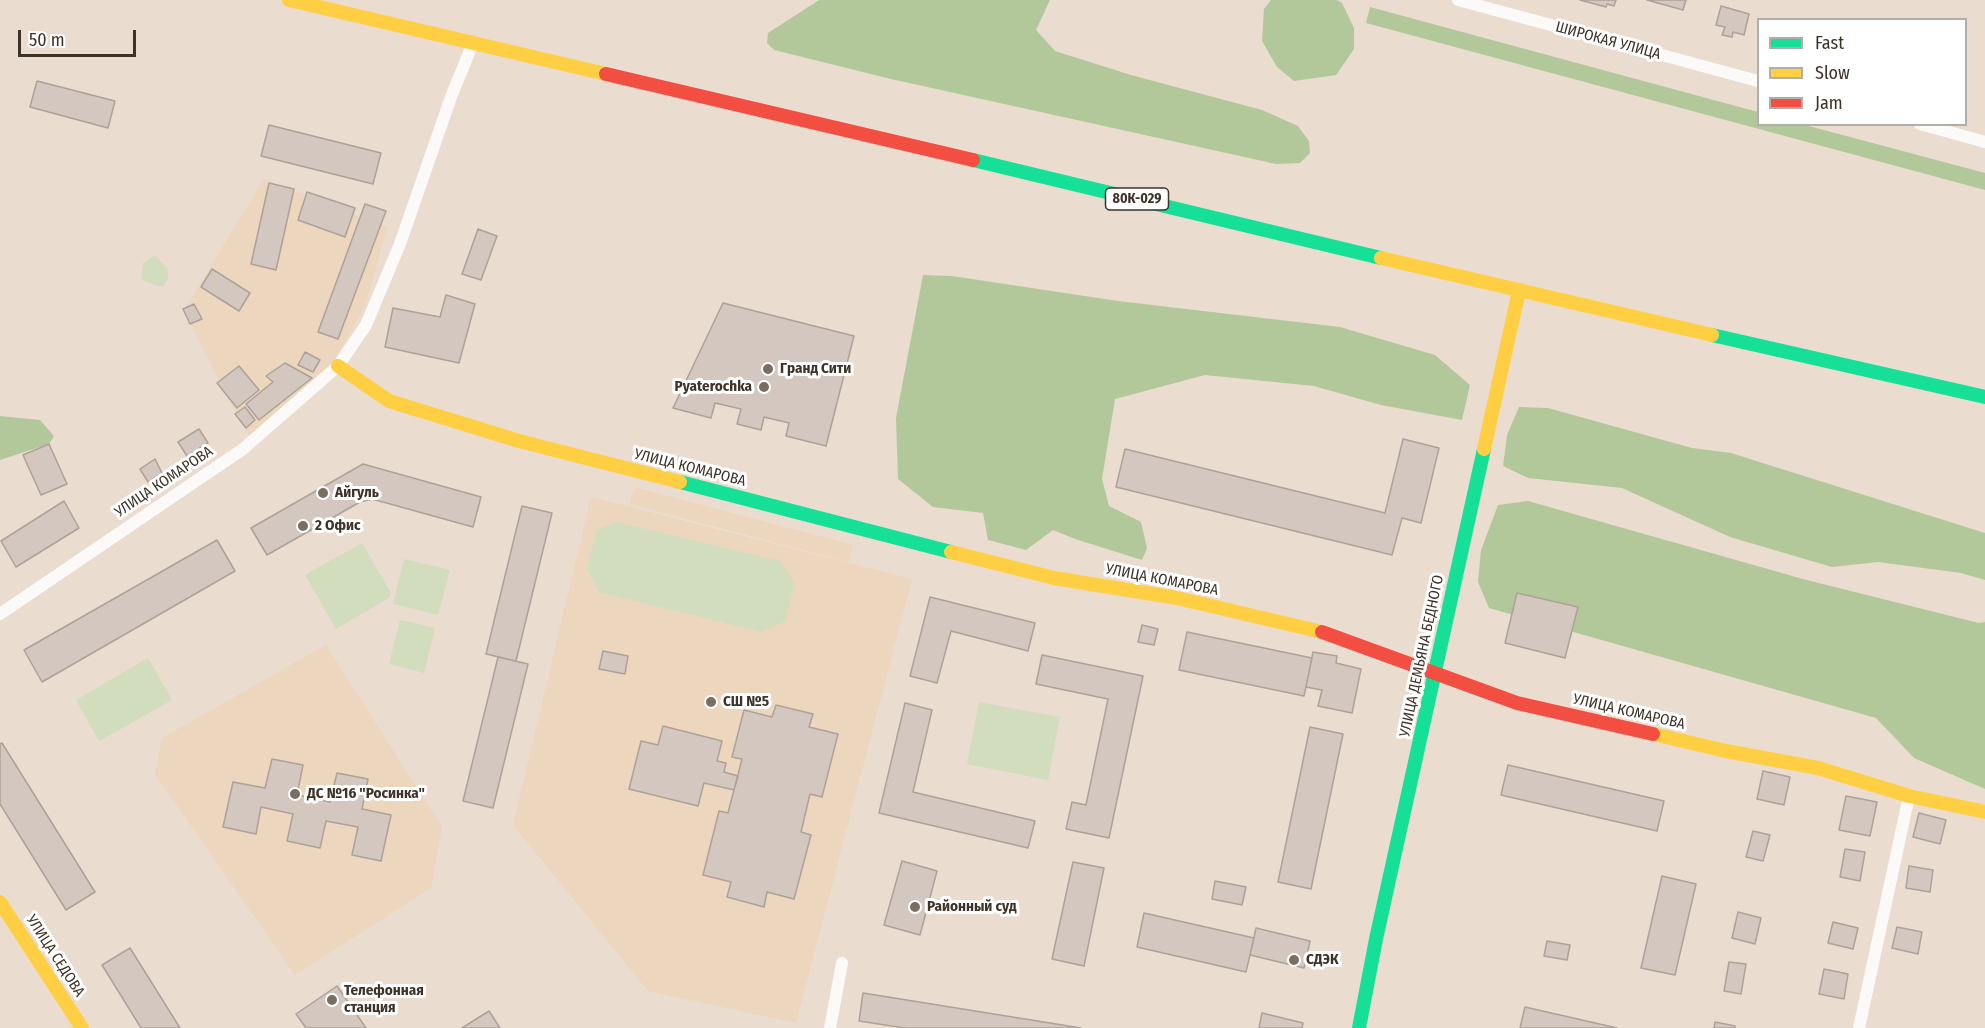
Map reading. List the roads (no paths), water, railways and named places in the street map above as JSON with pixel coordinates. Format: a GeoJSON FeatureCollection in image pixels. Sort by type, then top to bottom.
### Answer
{"type":"FeatureCollection","features":[{"type":"Feature","properties":{"kind":"street","name":"80К-029"},"geometry":{"type":"LineString","coordinates":[[289,0],[1518,291],[1985,397]]}},
{"type":"Feature","properties":{"kind":"street","name":"ШИРОКАЯ УЛИЦА"},"geometry":{"type":"LineString","coordinates":[[1458,0],[1757,81]]}},
{"type":"Feature","properties":{"kind":"street","name":"УЛИЦА КОМАРОВА"},"geometry":{"type":"LineString","coordinates":[[0,614],[243,449],[338,366],[366,325],[396,254],[451,97],[473,43]]}},
{"type":"Feature","properties":{"kind":"street"},"geometry":{"type":"LineString","coordinates":[[1927,126],[1985,142]]}},
{"type":"Feature","properties":{"kind":"street","name":"УЛИЦА ДЕМЬЯНА БЕДНОГО"},"geometry":{"type":"LineString","coordinates":[[1359,1028],[1376,939],[1518,291]]}},
{"type":"Feature","properties":{"kind":"street","name":"УЛИЦА КОМАРОВА"},"geometry":{"type":"LineString","coordinates":[[338,366],[388,400],[519,441],[1054,578],[1177,598],[1330,634],[1516,703],[1726,751],[1818,768],[1909,796],[1985,812]]}},
{"type":"Feature","properties":{"kind":"street"},"geometry":{"type":"LineString","coordinates":[[1859,1028],[1909,796]]}},
{"type":"Feature","properties":{"kind":"street","name":"УЛИЦА СЕДОВА"},"geometry":{"type":"LineString","coordinates":[[0,905],[82,1028]]}},
{"type":"Feature","properties":{"kind":"street"},"geometry":{"type":"LineString","coordinates":[[830,1028],[842,963]]}},
{"type":"Feature","properties":{"kind":"place","name":"Гранд Сити"},"geometry":{"type":"Point","coordinates":[768,369]}},
{"type":"Feature","properties":{"kind":"place","name":"Pyaterochka"},"geometry":{"type":"Point","coordinates":[764,387]}},
{"type":"Feature","properties":{"kind":"place","name":"Айгуль"},"geometry":{"type":"Point","coordinates":[323,493]}},
{"type":"Feature","properties":{"kind":"place","name":"2 Офис"},"geometry":{"type":"Point","coordinates":[303,526]}},
{"type":"Feature","properties":{"kind":"place","name":"СШ №5"},"geometry":{"type":"Point","coordinates":[711,702]}},
{"type":"Feature","properties":{"kind":"place","name":"ДС №16 \"Росинка\""},"geometry":{"type":"Point","coordinates":[295,794]}},
{"type":"Feature","properties":{"kind":"place","name":"Районный суд"},"geometry":{"type":"Point","coordinates":[915,907]}},
{"type":"Feature","properties":{"kind":"place","name":"СДЭК"},"geometry":{"type":"Point","coordinates":[1294,960]}},
{"type":"Feature","properties":{"kind":"place","name":"Телефонная станция"},"geometry":{"type":"Point","coordinates":[332,1000]}}]}
